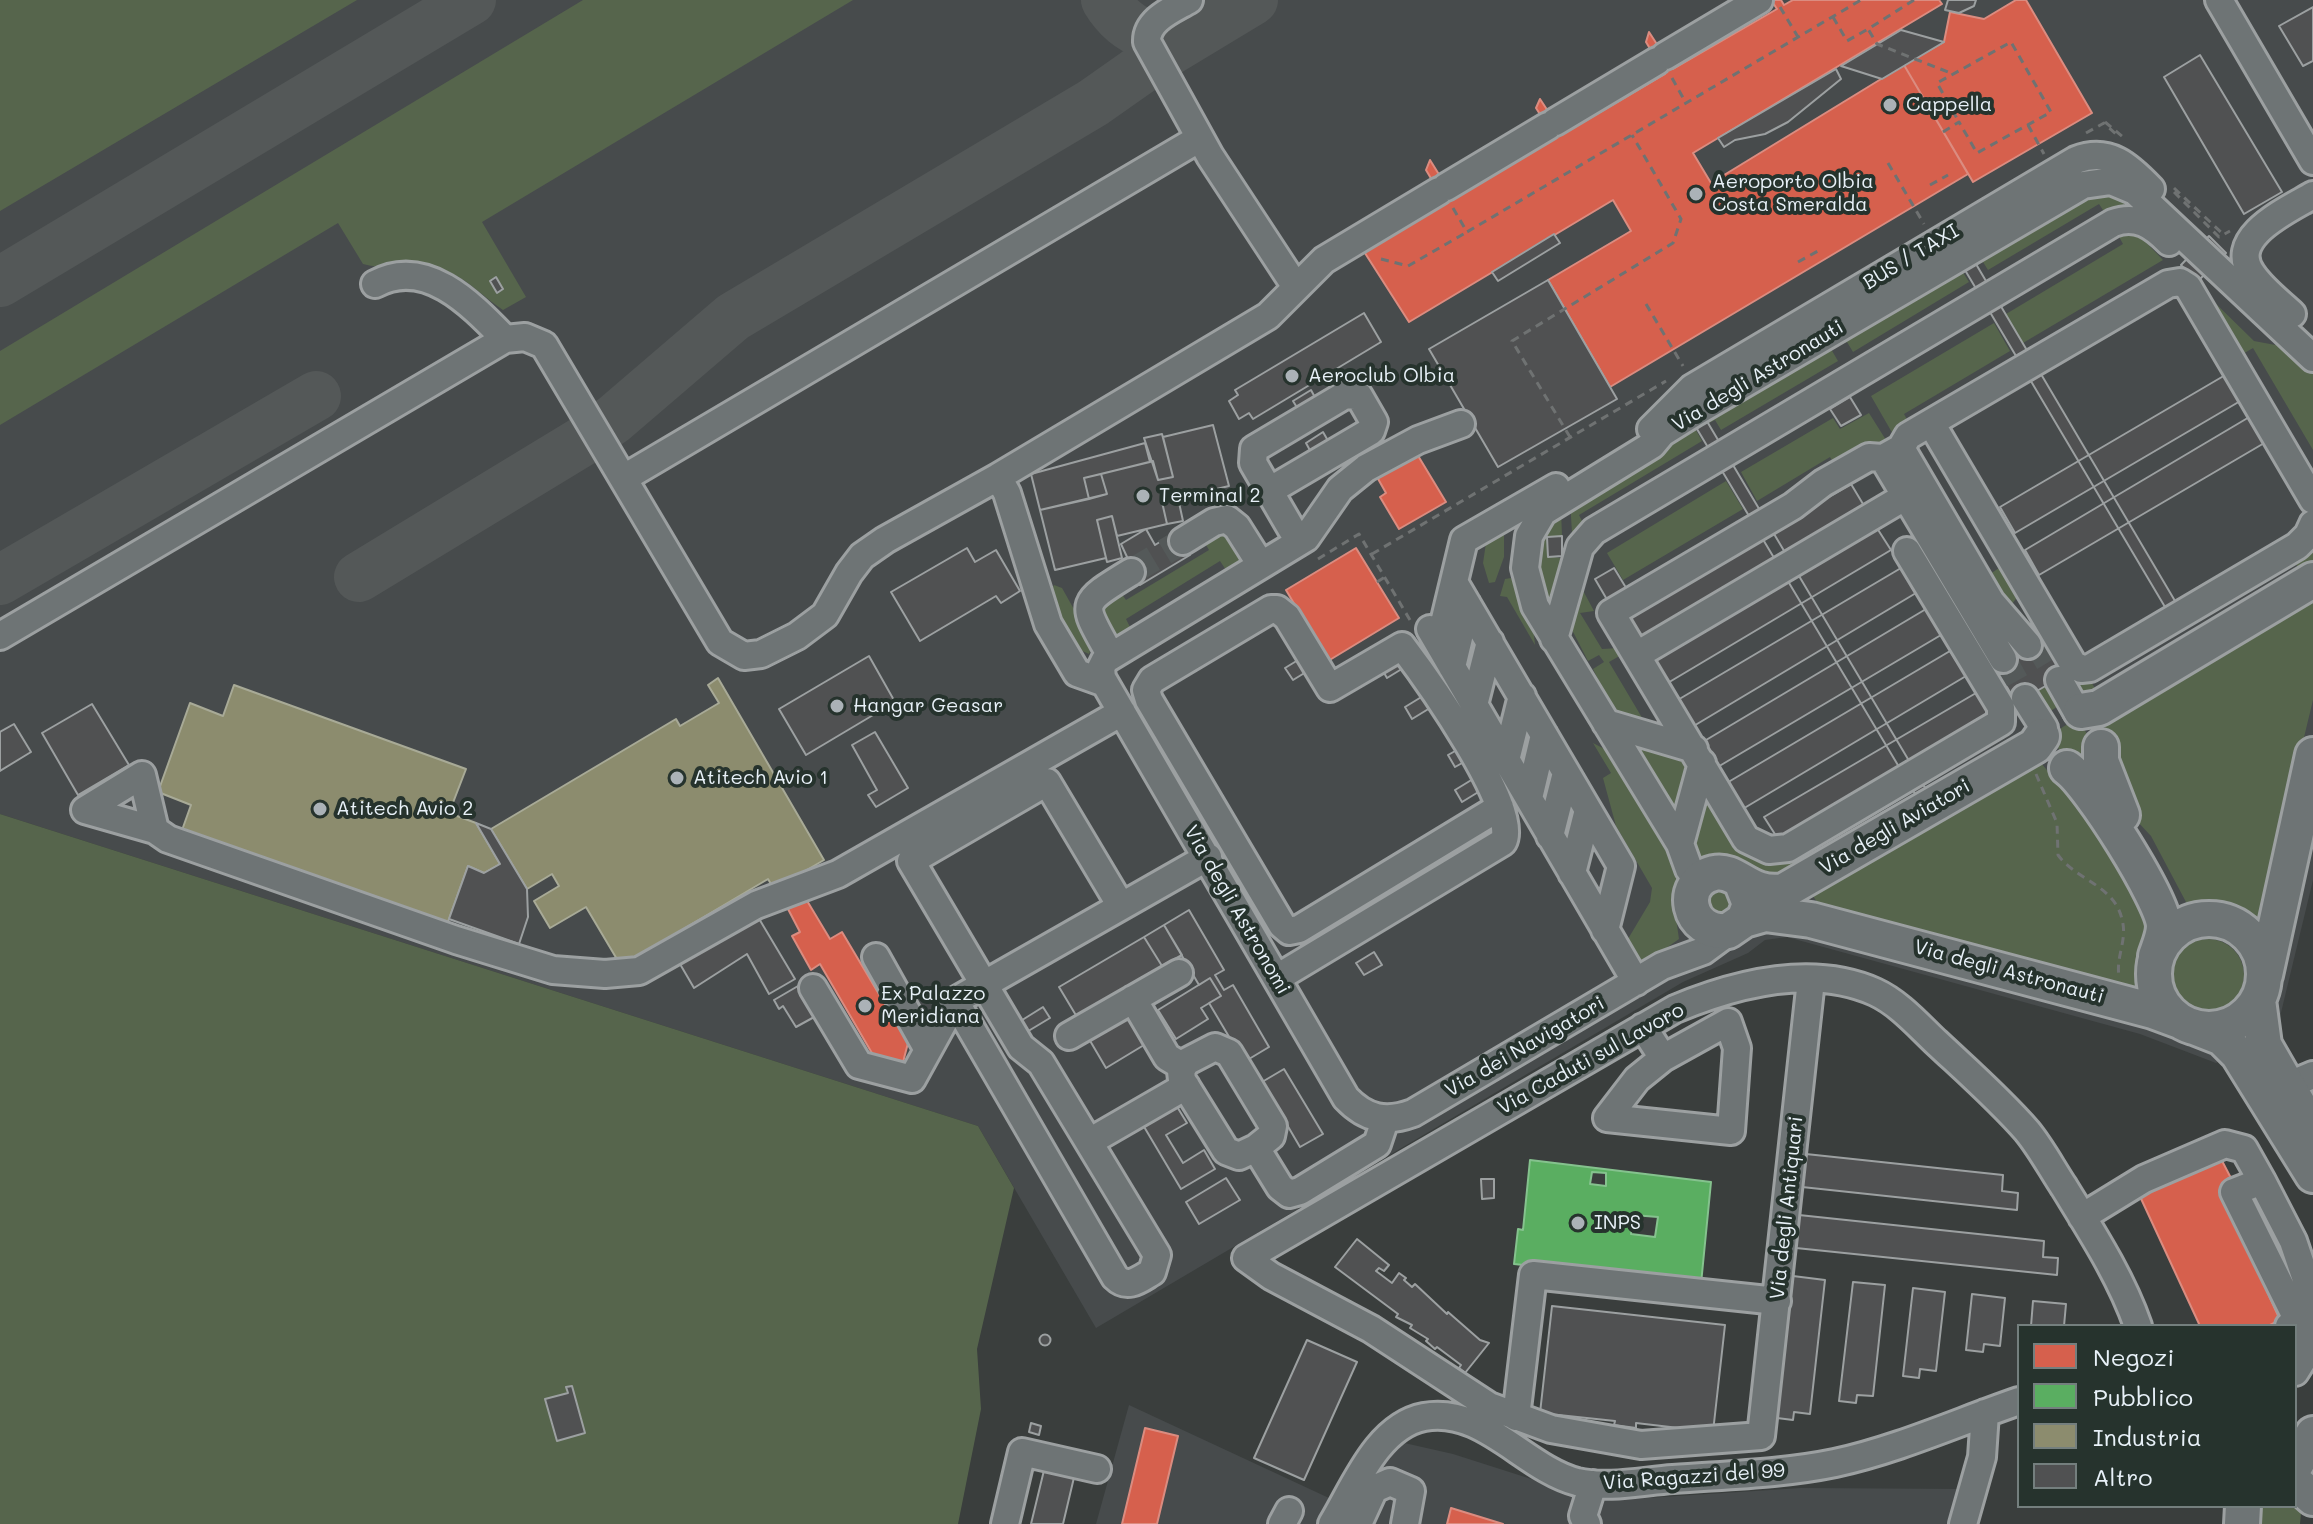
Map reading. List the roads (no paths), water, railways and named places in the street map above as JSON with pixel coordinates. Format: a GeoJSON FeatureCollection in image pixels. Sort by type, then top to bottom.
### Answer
{"type":"FeatureCollection","features":[{"type":"Feature","properties":{"kind":"main road","name":"Via degli Aviatori"},"geometry":{"type":"LineString","coordinates":[[1741,881],[1761,892],[1784,891],[1917,814],[2056,714],[2099,708],[2313,580]]}},
{"type":"Feature","properties":{"kind":"main road"},"geometry":{"type":"LineString","coordinates":[[2313,755],[2261,992],[2237,1022],[2209,1030],[2187,1024],[2168,1012],[2154,986],[2156,956],[2164,925],[2155,901],[2101,808],[2077,775],[2046,753],[2056,714],[2095,721],[2101,761],[2124,819],[2166,892],[2184,912],[2230,923],[2247,933],[2258,947],[2264,963],[2261,992],[2264,1045],[2300,1081],[2313,1130]]}},
{"type":"Feature","properties":{"kind":"main road"},"geometry":{"type":"LineString","coordinates":[[2067,768],[2084,766],[2101,747]]}},
{"type":"Feature","properties":{"kind":"main road"},"geometry":{"type":"LineString","coordinates":[[1714,873],[1733,876],[1741,881],[1750,904],[1740,923],[1728,931],[1711,930],[1697,920],[1695,894],[1714,873]]}},
{"type":"Feature","properties":{"kind":"main road","name":"Via degli Astronauti"},"geometry":{"type":"LineString","coordinates":[[1740,923],[1765,914],[1811,920],[2117,1001],[2222,1038],[2238,1054],[2313,1175]]}},
{"type":"Feature","properties":{"kind":"main road"},"geometry":{"type":"LineString","coordinates":[[2156,956],[2178,928],[2194,921],[2212,919]]}},
{"type":"Feature","properties":{"kind":"main road"},"geometry":{"type":"LineString","coordinates":[[2297,1462],[2313,1434]]}},
{"type":"Feature","properties":{"kind":"main road"},"geometry":{"type":"LineString","coordinates":[[2297,1484],[2313,1498]]}},
{"type":"Feature","properties":{"kind":"street"},"geometry":{"type":"LineString","coordinates":[[1189,0],[1157,20],[1148,31],[1147,42],[1200,138],[1296,287]]}},
{"type":"Feature","properties":{"kind":"street"},"geometry":{"type":"LineString","coordinates":[[2219,0],[2313,161]]}},
{"type":"Feature","properties":{"kind":"street"},"geometry":{"type":"LineString","coordinates":[[0,636],[505,339],[525,337],[544,345],[720,642],[744,656],[761,654],[797,636],[825,615],[862,556],[1268,316],[1324,260],[1445,192],[1551,124],[1770,4]]}},
{"type":"Feature","properties":{"kind":"street"},"geometry":{"type":"LineString","coordinates":[[624,478],[1200,138]]}},
{"type":"Feature","properties":{"kind":"street","name":"BUS / TAXI"},"geometry":{"type":"LineString","coordinates":[[1464,540],[1637,441],[1692,388],[2085,157],[2107,156],[2134,171],[2253,290],[2265,310]]}},
{"type":"Feature","properties":{"kind":"street","name":"Via degli Astronauti"},"geometry":{"type":"LineString","coordinates":[[1695,894],[1680,844],[1535,606],[1527,580],[1525,556],[1529,536],[1543,512],[1652,445],[1662,433],[1694,413],[2083,185],[2111,181],[2128,185],[2246,299],[2265,310],[2303,343],[2313,358]]}},
{"type":"Feature","properties":{"kind":"street"},"geometry":{"type":"LineString","coordinates":[[2303,343],[2301,323],[2252,275],[2247,262],[2248,249],[2264,224],[2313,195]]}},
{"type":"Feature","properties":{"kind":"street"},"geometry":{"type":"LineString","coordinates":[[1554,639],[1586,538],[2119,221],[2133,219],[2155,228],[2242,315],[2303,343]]}},
{"type":"Feature","properties":{"kind":"street"},"geometry":{"type":"LineString","coordinates":[[375,284],[387,277],[416,276],[440,284],[470,303],[505,339]]}},
{"type":"Feature","properties":{"kind":"street"},"geometry":{"type":"LineString","coordinates":[[1907,551],[2001,707],[2004,717],[1998,725],[1797,843],[1769,850],[1753,844],[1740,833],[1698,756],[1611,613],[1793,506],[1823,483],[1869,457],[1892,453],[1908,436],[2168,284],[2180,282],[2188,287],[2207,318],[2313,500]]}},
{"type":"Feature","properties":{"kind":"street"},"geometry":{"type":"LineString","coordinates":[[1931,423],[2073,664],[2081,669],[2090,668],[2297,546],[2308,535],[2313,524]]}},
{"type":"Feature","properties":{"kind":"street"},"geometry":{"type":"LineString","coordinates":[[1105,683],[1101,668],[1111,656],[1299,542],[1313,530],[1340,489],[1359,474],[1418,440],[1461,424]]}},
{"type":"Feature","properties":{"kind":"street"},"geometry":{"type":"LineString","coordinates":[[1892,453],[2003,659]]}},
{"type":"Feature","properties":{"kind":"street"},"geometry":{"type":"LineString","coordinates":[[998,477],[1007,493],[1048,624],[1077,673],[1105,683]]}},
{"type":"Feature","properties":{"kind":"street"},"geometry":{"type":"LineString","coordinates":[[1269,491],[1299,542]]}},
{"type":"Feature","properties":{"kind":"street"},"geometry":{"type":"LineString","coordinates":[[1914,491],[1991,602],[2032,642],[2022,609],[2031,591]]}},
{"type":"Feature","properties":{"kind":"street"},"geometry":{"type":"LineString","coordinates":[[1637,655],[1914,491]]}},
{"type":"Feature","properties":{"kind":"street"},"geometry":{"type":"LineString","coordinates":[[1520,508],[1513,523],[1511,549],[1521,583],[1535,606]]}},
{"type":"Feature","properties":{"kind":"street"},"geometry":{"type":"LineString","coordinates":[[1183,541],[1214,522],[1227,519],[1237,527],[1261,565]]}},
{"type":"Feature","properties":{"kind":"street"},"geometry":{"type":"LineString","coordinates":[[1529,798],[1621,866],[1533,716],[1464,540],[1449,549],[1430,630],[1636,982]]}},
{"type":"Feature","properties":{"kind":"street"},"geometry":{"type":"LineString","coordinates":[[1111,656],[1089,617],[1088,605],[1094,595],[1131,572]]}},
{"type":"Feature","properties":{"kind":"street"},"geometry":{"type":"LineString","coordinates":[[1277,978],[1503,842],[1507,830],[1500,807],[1456,725],[1402,646],[1330,688],[1287,617],[1277,609],[1265,613],[1148,684],[1149,700],[1285,929],[1299,929],[1500,807]]}},
{"type":"Feature","properties":{"kind":"street"},"geometry":{"type":"LineString","coordinates":[[1439,644],[1533,716]]}},
{"type":"Feature","properties":{"kind":"street","name":"Via degli Astronomi"},"geometry":{"type":"LineString","coordinates":[[1105,683],[1346,1098],[1363,1113],[1385,1120]]}},
{"type":"Feature","properties":{"kind":"street"},"geometry":{"type":"LineString","coordinates":[[2025,698],[2056,714]]}},
{"type":"Feature","properties":{"kind":"street"},"geometry":{"type":"LineString","coordinates":[[155,830],[168,839],[413,925],[553,970],[605,974],[639,971],[756,905],[838,874],[1122,712]]}},
{"type":"Feature","properties":{"kind":"street"},"geometry":{"type":"LineString","coordinates":[[1529,798],[1533,716]]}},
{"type":"Feature","properties":{"kind":"street"},"geometry":{"type":"LineString","coordinates":[[1529,798],[1533,716]]}},
{"type":"Feature","properties":{"kind":"street"},"geometry":{"type":"LineString","coordinates":[[1529,798],[1533,716]]}},
{"type":"Feature","properties":{"kind":"street"},"geometry":{"type":"LineString","coordinates":[[1529,798],[1533,716]]}},
{"type":"Feature","properties":{"kind":"street"},"geometry":{"type":"LineString","coordinates":[[1529,798],[1533,716]]}},
{"type":"Feature","properties":{"kind":"street"},"geometry":{"type":"LineString","coordinates":[[1529,798],[1533,716]]}},
{"type":"Feature","properties":{"kind":"street"},"geometry":{"type":"LineString","coordinates":[[1529,798],[1533,716]]}},
{"type":"Feature","properties":{"kind":"street"},"geometry":{"type":"LineString","coordinates":[[1606,723],[1698,756]]}},
{"type":"Feature","properties":{"kind":"street"},"geometry":{"type":"LineString","coordinates":[[1680,844],[1698,756]]}},
{"type":"Feature","properties":{"kind":"street"},"geometry":{"type":"LineString","coordinates":[[1175,803],[1183,796],[1190,770]]}},
{"type":"Feature","properties":{"kind":"street"},"geometry":{"type":"LineString","coordinates":[[955,1001],[1115,1277],[1133,1283],[1152,1272],[1157,1255],[1041,1063],[1021,1047],[911,861],[1047,782],[1121,906]]}},
{"type":"Feature","properties":{"kind":"street"},"geometry":{"type":"LineString","coordinates":[[1898,784],[1917,814]]}},
{"type":"Feature","properties":{"kind":"street"},"geometry":{"type":"LineString","coordinates":[[813,988],[859,1065],[912,1079],[955,1001],[1208,857]]}},
{"type":"Feature","properties":{"kind":"street","name":"Via dei Navigatori"},"geometry":{"type":"LineString","coordinates":[[1662,966],[1684,944],[1695,894]]}},
{"type":"Feature","properties":{"kind":"street","name":"Via dei Navigatori"},"geometry":{"type":"LineString","coordinates":[[1385,1120],[1413,1113],[1662,966],[1703,951],[1740,923]]}},
{"type":"Feature","properties":{"kind":"street"},"geometry":{"type":"LineString","coordinates":[[876,957],[928,1050]]}},
{"type":"Feature","properties":{"kind":"street"},"geometry":{"type":"LineString","coordinates":[[1069,1036],[1179,973]]}},
{"type":"Feature","properties":{"kind":"street","name":"Via Caduti sul Lavoro"},"geometry":{"type":"LineString","coordinates":[[1516,1417],[1489,1406],[1371,1329],[1271,1276],[1246,1258],[1675,1009],[1729,989],[1785,980],[1811,980],[1874,992],[1901,1009],[2030,1134],[2116,1277],[2137,1324]]}},
{"type":"Feature","properties":{"kind":"street","name":"Via degli Antiquari"},"geometry":{"type":"LineString","coordinates":[[1516,1417],[1551,1429],[1641,1445],[1761,1436],[1811,980]]}},
{"type":"Feature","properties":{"kind":"street"},"geometry":{"type":"LineString","coordinates":[[1089,1142],[1184,1076],[1215,1047],[1229,1053],[1273,1126],[1271,1136],[1239,1156],[1230,1154],[1184,1076],[1167,1057],[1133,999]]}},
{"type":"Feature","properties":{"kind":"street"},"geometry":{"type":"LineString","coordinates":[[1728,1022],[1737,1048],[1731,1131],[1607,1118],[1637,1079],[1663,1058],[1728,1022]]}},
{"type":"Feature","properties":{"kind":"street"},"geometry":{"type":"LineString","coordinates":[[1643,1027],[1663,1058]]}},
{"type":"Feature","properties":{"kind":"street"},"geometry":{"type":"LineString","coordinates":[[1256,1148],[1280,1187],[1295,1194],[1377,1144],[1385,1120]]}},
{"type":"Feature","properties":{"kind":"street"},"geometry":{"type":"LineString","coordinates":[[2082,1217],[2144,1179],[2225,1144],[2244,1149],[2293,1241],[2300,1316],[2313,1324],[2305,1356],[2297,1369]]}},
{"type":"Feature","properties":{"kind":"street"},"geometry":{"type":"LineString","coordinates":[[1516,1417],[1533,1275],[1777,1301]]}},
{"type":"Feature","properties":{"kind":"street","name":"Via Ragazzi del 99"},"geometry":{"type":"LineString","coordinates":[[1332,1524],[1378,1448],[1398,1429],[1421,1418],[1437,1416],[1464,1421],[1560,1476],[1593,1484],[1794,1470],[1831,1464],[1903,1444],[2017,1402]]}},
{"type":"Feature","properties":{"kind":"street"},"geometry":{"type":"LineString","coordinates":[[1963,1524],[1982,1457],[1985,1413]]}},
{"type":"Feature","properties":{"kind":"street"},"geometry":{"type":"LineString","coordinates":[[1005,1524],[1022,1452],[1097,1469]]}},
{"type":"Feature","properties":{"kind":"street"},"geometry":{"type":"LineString","coordinates":[[1358,1524],[1374,1489],[1390,1482],[1411,1491],[1405,1524]]}},
{"type":"Feature","properties":{"kind":"street"},"geometry":{"type":"LineString","coordinates":[[1587,1524],[1583,1516],[1593,1484]]}},
{"type":"Feature","properties":{"kind":"tunnel"},"geometry":{"type":"LineString","coordinates":[[1131,572],[1183,541]]}},
{"type":"Feature","properties":{"kind":"tunnel"},"geometry":{"type":"LineString","coordinates":[[2035,640],[2059,680]]}},
{"type":"Feature","properties":{"kind":"tunnel"},"geometry":{"type":"LineString","coordinates":[[2003,659],[2025,698]]}},
{"type":"Feature","properties":{"kind":"place","name":"Cappella"},"geometry":{"type":"Point","coordinates":[1890,105]}},
{"type":"Feature","properties":{"kind":"place","name":"Aeroporto Olbia Costa Smeralda"},"geometry":{"type":"Point","coordinates":[1696,194]}},
{"type":"Feature","properties":{"kind":"place","name":"Aeroclub Olbia"},"geometry":{"type":"Point","coordinates":[1292,376]}},
{"type":"Feature","properties":{"kind":"place","name":"Terminal 2"},"geometry":{"type":"Point","coordinates":[1143,496]}},
{"type":"Feature","properties":{"kind":"place","name":"Hangar Geasar"},"geometry":{"type":"Point","coordinates":[837,706]}},
{"type":"Feature","properties":{"kind":"place","name":"Atitech Avio 1"},"geometry":{"type":"Point","coordinates":[677,778]}},
{"type":"Feature","properties":{"kind":"place","name":"Atitech Avio 2"},"geometry":{"type":"Point","coordinates":[320,809]}},
{"type":"Feature","properties":{"kind":"place","name":"Ex Palazzo Meridiana"},"geometry":{"type":"Point","coordinates":[865,1006]}},
{"type":"Feature","properties":{"kind":"place","name":"INPS"},"geometry":{"type":"Point","coordinates":[1578,1223]}}]}
